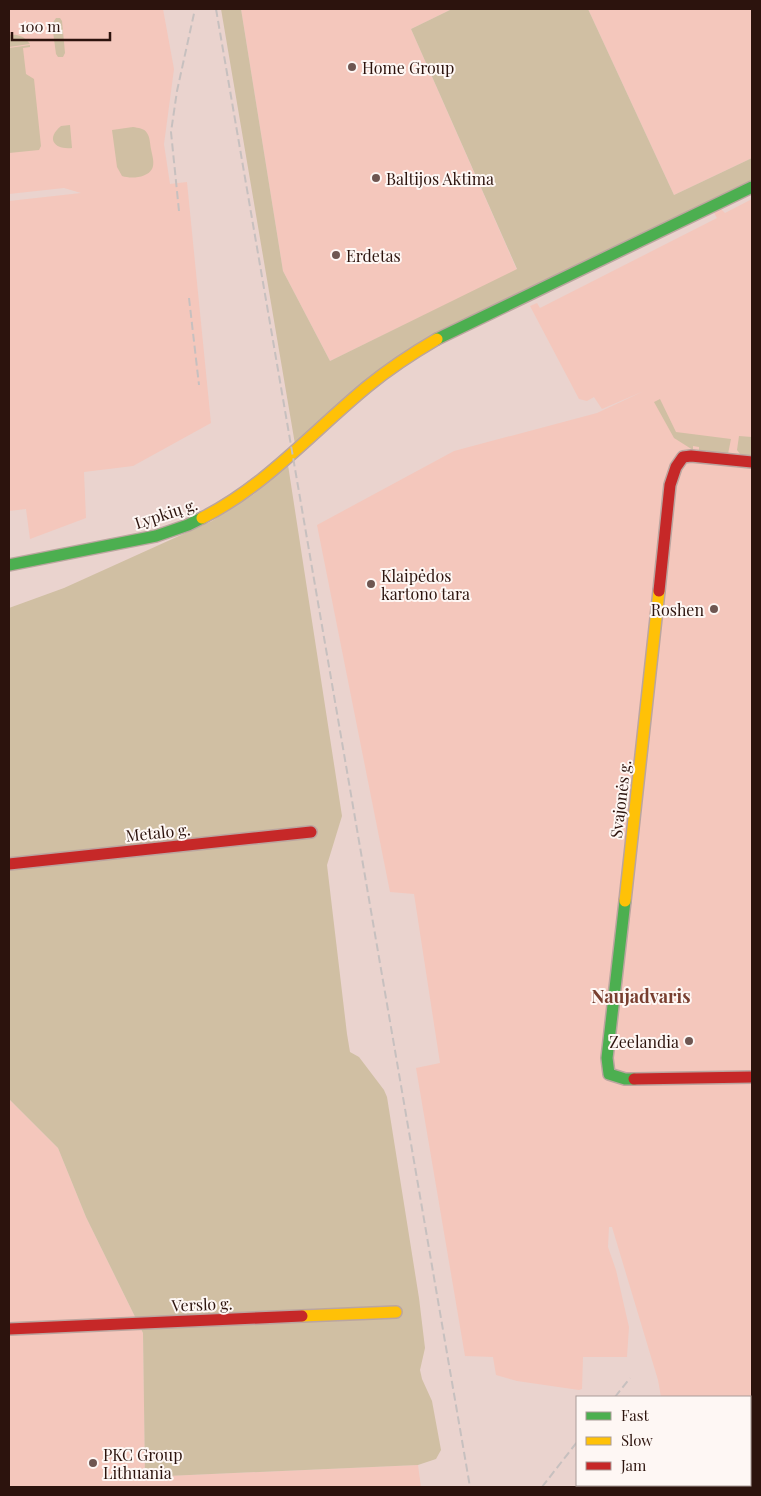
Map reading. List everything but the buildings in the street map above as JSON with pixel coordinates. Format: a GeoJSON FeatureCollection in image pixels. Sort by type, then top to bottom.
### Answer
{"type":"FeatureCollection","features":[{"type":"Feature","properties":{"kind":"street","name":"Lypkių g."},"geometry":{"type":"LineString","coordinates":[[9,565],[143,539],[190,525],[232,502],[292,453],[368,386],[399,363],[440,337],[752,187]]}},
{"type":"Feature","properties":{"kind":"street","name":"Svajonės g."},"geometry":{"type":"LineString","coordinates":[[752,462],[691,456],[684,457],[676,467],[670,485],[607,1058],[609,1074],[625,1079],[752,1077]]}},
{"type":"Feature","properties":{"kind":"street","name":"Lypkių g."},"geometry":{"type":"LineString","coordinates":[[9,562],[30,561]]}},
{"type":"Feature","properties":{"kind":"street","name":"Metalo g."},"geometry":{"type":"LineString","coordinates":[[9,864],[311,832]]}},
{"type":"Feature","properties":{"kind":"street","name":"Verslo g."},"geometry":{"type":"LineString","coordinates":[[9,1329],[396,1312]]}},
{"type":"Feature","properties":{"kind":"shaded area"},"geometry":{"type":"Polygon","coordinates":[[[9,9],[163,9],[174,69],[164,144],[170,184],[187,182],[211,423],[133,466],[84,472],[86,518],[30,539],[26,509],[9,511],[9,201],[81,193],[64,188],[9,194],[9,9]]]}},
{"type":"Feature","properties":{"kind":"shaded area"},"geometry":{"type":"Polygon","coordinates":[[[221,9],[241,9],[283,271],[330,361],[517,269],[411,29],[452,9],[588,9],[674,195],[752,158],[752,183],[444,332],[296,450],[221,9]]]}},
{"type":"Feature","properties":{"kind":"shaded area"},"geometry":{"type":"Polygon","coordinates":[[[241,9],[452,9],[411,29],[517,270],[330,361],[283,271],[241,9]]]}},
{"type":"Feature","properties":{"kind":"shaded area"},"geometry":{"type":"Polygon","coordinates":[[[588,9],[752,9],[752,158],[674,195],[588,9]]]}},
{"type":"Feature","properties":{"kind":"shaded area"},"geometry":{"type":"Polygon","coordinates":[[[56,18],[60,18],[62,21],[65,53],[63,57],[58,57],[56,54],[52,24],[56,18]]]}},
{"type":"Feature","properties":{"kind":"shaded area"},"geometry":{"type":"Polygon","coordinates":[[[9,35],[21,36],[30,44],[9,47],[9,35]]]}},
{"type":"Feature","properties":{"kind":"shaded area"},"geometry":{"type":"Polygon","coordinates":[[[30,45],[30,47],[23,48],[26,74],[34,79],[41,146],[39,150],[9,153],[9,48],[30,45]]]}},
{"type":"Feature","properties":{"kind":"shaded area"},"geometry":{"type":"Polygon","coordinates":[[[70,125],[72,148],[61,147],[54,143],[53,139],[56,131],[61,126],[70,125]]]}},
{"type":"Feature","properties":{"kind":"shaded area"},"geometry":{"type":"Polygon","coordinates":[[[133,127],[146,131],[153,159],[150,172],[138,177],[122,176],[117,167],[112,130],[133,127]]]}},
{"type":"Feature","properties":{"kind":"shaded area"},"geometry":{"type":"Polygon","coordinates":[[[752,199],[752,1487],[695,1487],[751,1486],[751,1396],[661,1396],[658,1380],[612,1227],[609,1227],[608,1247],[616,1270],[629,1327],[627,1357],[583,1357],[582,1389],[579,1390],[517,1381],[496,1375],[493,1357],[465,1356],[416,1068],[440,1063],[414,894],[390,892],[317,525],[454,451],[597,413],[644,391],[602,409],[594,397],[587,401],[579,399],[530,306],[537,303],[540,308],[717,218],[714,213],[721,209],[725,213],[752,199]]]}},
{"type":"Feature","properties":{"kind":"shaded area"},"geometry":{"type":"Polygon","coordinates":[[[660,399],[676,432],[731,439],[728,454],[699,451],[699,447],[693,446],[693,450],[674,438],[654,402],[660,399]]]}},
{"type":"Feature","properties":{"kind":"shaded area"},"geometry":{"type":"Polygon","coordinates":[[[739,436],[752,437],[752,458],[743,458],[737,450],[739,436]]]}},
{"type":"Feature","properties":{"kind":"shaded area"},"geometry":{"type":"Polygon","coordinates":[[[288,465],[342,816],[327,865],[347,1034],[350,1052],[359,1057],[384,1090],[387,1097],[419,1298],[425,1348],[420,1370],[432,1401],[441,1450],[436,1459],[418,1465],[145,1477],[143,1333],[86,1217],[58,1148],[9,1099],[9,608],[64,588],[212,521],[254,494],[288,465]]]}},
{"type":"Feature","properties":{"kind":"shaded area"},"geometry":{"type":"Polygon","coordinates":[[[9,1099],[58,1148],[86,1217],[143,1333],[145,1477],[418,1465],[421,1487],[9,1487],[9,1099]]]}},
{"type":"Feature","properties":{"kind":"railway"},"geometry":{"type":"LineString","coordinates":[[179,211],[171,132],[177,91],[195,9]]}},
{"type":"Feature","properties":{"kind":"railway"},"geometry":{"type":"LineString","coordinates":[[216,9],[470,1487]]}},
{"type":"Feature","properties":{"kind":"railway"},"geometry":{"type":"LineString","coordinates":[[189,298],[199,385]]}},
{"type":"Feature","properties":{"kind":"railway"},"geometry":{"type":"LineString","coordinates":[[616,1396],[630,1378]]}},
{"type":"Feature","properties":{"kind":"railway"},"geometry":{"type":"LineString","coordinates":[[542,1487],[576,1443]]}},
{"type":"Feature","properties":{"kind":"traffic: fast"},"geometry":{"type":"LineString","coordinates":[[437,339],[752,187]]}},
{"type":"Feature","properties":{"kind":"traffic: fast"},"geometry":{"type":"LineString","coordinates":[[9,565],[156,536],[202,518]]}},
{"type":"Feature","properties":{"kind":"traffic: fast"},"geometry":{"type":"LineString","coordinates":[[625,901],[607,1058],[609,1074],[625,1079],[634,1079]]}},
{"type":"Feature","properties":{"kind":"traffic: slow"},"geometry":{"type":"LineString","coordinates":[[202,518],[225,505],[268,474],[376,379],[437,339]]}},
{"type":"Feature","properties":{"kind":"traffic: slow"},"geometry":{"type":"LineString","coordinates":[[625,901],[659,591]]}},
{"type":"Feature","properties":{"kind":"traffic: slow"},"geometry":{"type":"LineString","coordinates":[[302,1316],[396,1312]]}},
{"type":"Feature","properties":{"kind":"traffic: jam"},"geometry":{"type":"LineString","coordinates":[[659,591],[670,485],[676,467],[683,457],[691,456],[752,462]]}},
{"type":"Feature","properties":{"kind":"traffic: jam"},"geometry":{"type":"LineString","coordinates":[[9,864],[311,832]]}},
{"type":"Feature","properties":{"kind":"traffic: jam"},"geometry":{"type":"LineString","coordinates":[[634,1079],[752,1077]]}},
{"type":"Feature","properties":{"kind":"traffic: jam"},"geometry":{"type":"LineString","coordinates":[[9,1329],[302,1316]]}},
{"type":"Feature","properties":{"kind":"place","name":"Home Group"},"geometry":{"type":"Point","coordinates":[352,67]}},
{"type":"Feature","properties":{"kind":"place","name":"Baltijos Aktima"},"geometry":{"type":"Point","coordinates":[376,178]}},
{"type":"Feature","properties":{"kind":"place","name":"Erdetas"},"geometry":{"type":"Point","coordinates":[336,255]}},
{"type":"Feature","properties":{"kind":"place","name":"Klaipėdos kartono tara"},"geometry":{"type":"Point","coordinates":[371,584]}},
{"type":"Feature","properties":{"kind":"place","name":"Roshen"},"geometry":{"type":"Point","coordinates":[714,609]}},
{"type":"Feature","properties":{"kind":"place","name":"Zeelandia"},"geometry":{"type":"Point","coordinates":[689,1041]}},
{"type":"Feature","properties":{"kind":"place","name":"PKC Group Lithuania"},"geometry":{"type":"Point","coordinates":[93,1463]}},
{"type":"Feature","properties":{"kind":"district","name":"Naujadvaris"},"geometry":{"type":"Point","coordinates":[641,996]}}]}
